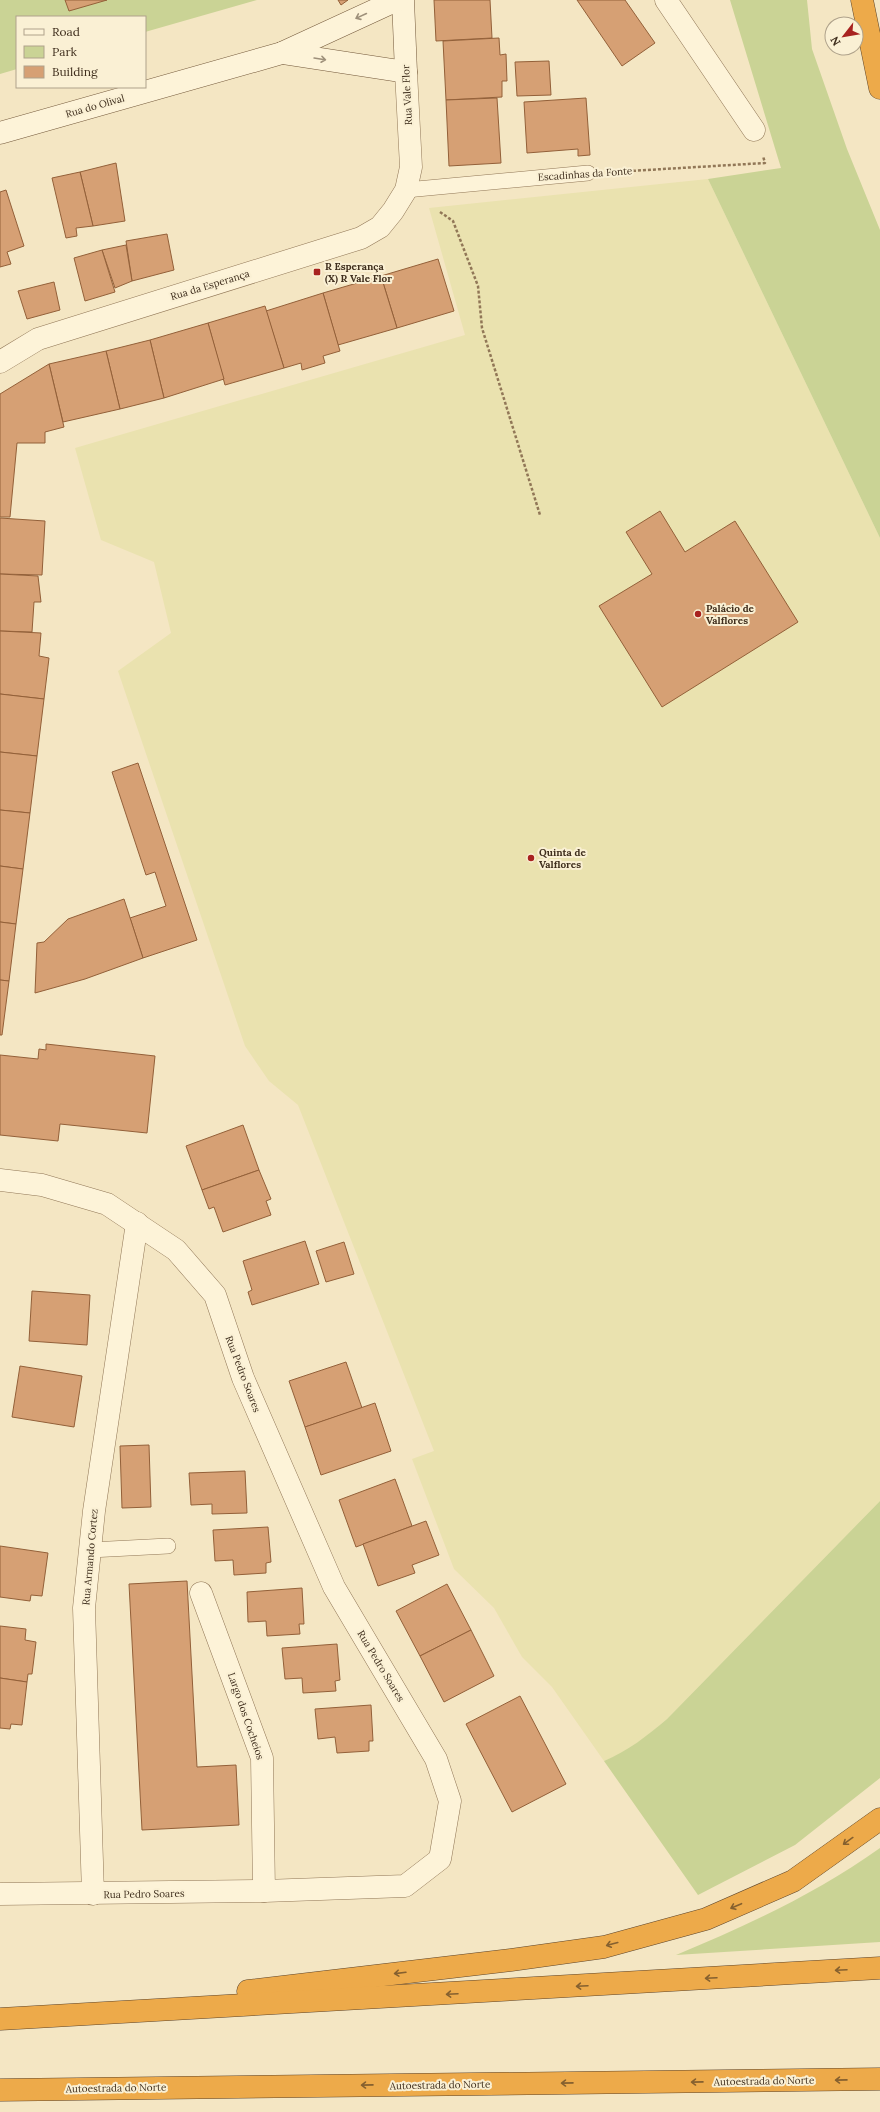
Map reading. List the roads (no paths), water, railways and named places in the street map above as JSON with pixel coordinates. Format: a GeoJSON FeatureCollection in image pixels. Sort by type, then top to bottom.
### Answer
{"type":"FeatureCollection","features":[{"type":"Feature","properties":{"kind":"highway"},"geometry":{"type":"LineString","coordinates":[[862,0],[880,88]]}},
{"type":"Feature","properties":{"kind":"highway"},"geometry":{"type":"LineString","coordinates":[[48,2015],[511,1960],[604,1947],[706,1919],[793,1881],[880,1819]]}},
{"type":"Feature","properties":{"kind":"highway"},"geometry":{"type":"LineString","coordinates":[[0,2019],[48,2015],[400,1997],[880,1968]]}},
{"type":"Feature","properties":{"kind":"highway","name":"Autoestrada do Norte"},"geometry":{"type":"LineString","coordinates":[[0,2090],[880,2079]]}},
{"type":"Feature","properties":{"kind":"street","name":"Rua do Olival"},"geometry":{"type":"LineString","coordinates":[[0,133],[282,53],[397,0]]}},
{"type":"Feature","properties":{"kind":"street","name":"Rua Vale Flor"},"geometry":{"type":"LineString","coordinates":[[403,0],[411,167],[406,190]]}},
{"type":"Feature","properties":{"kind":"street"},"geometry":{"type":"LineString","coordinates":[[666,0],[754,130]]}},
{"type":"Feature","properties":{"kind":"street","name":"Rua do Olival"},"geometry":{"type":"LineString","coordinates":[[282,53],[406,72]]}},
{"type":"Feature","properties":{"kind":"street","name":"Rua da Esperança"},"geometry":{"type":"LineString","coordinates":[[0,362],[38,339],[361,238],[380,227],[393,211],[406,190]]}},
{"type":"Feature","properties":{"kind":"street","name":"Rua Pedro Soares"},"geometry":{"type":"LineString","coordinates":[[0,1180],[42,1185],[107,1204],[176,1250],[215,1295],[243,1378],[334,1587],[436,1759],[450,1801],[440,1859],[405,1886],[264,1892],[0,1894]]}},
{"type":"Feature","properties":{"kind":"street","name":"Rua Armando Cortez"},"geometry":{"type":"LineString","coordinates":[[94,1894],[84,1608],[94,1510],[137,1223]]}},
{"type":"Feature","properties":{"kind":"street","name":"Largo dos Cocheios"},"geometry":{"type":"LineString","coordinates":[[201,1593],[262,1758],[264,1892]]}},
{"type":"Feature","properties":{"kind":"lane","name":"Escadinhas da Fonte"},"geometry":{"type":"LineString","coordinates":[[406,190],[588,173]]}},
{"type":"Feature","properties":{"kind":"lane"},"geometry":{"type":"LineString","coordinates":[[90,1550],[168,1546]]}},
{"type":"Feature","properties":{"kind":"place","name":"R Esperança (X) R Vale Flor"},"geometry":{"type":"Point","coordinates":[317,272]}},
{"type":"Feature","properties":{"kind":"place","name":"Palácio de Valflores"},"geometry":{"type":"Point","coordinates":[698,614]}},
{"type":"Feature","properties":{"kind":"place","name":"Quinta de Valflores"},"geometry":{"type":"Point","coordinates":[531,858]}}]}
